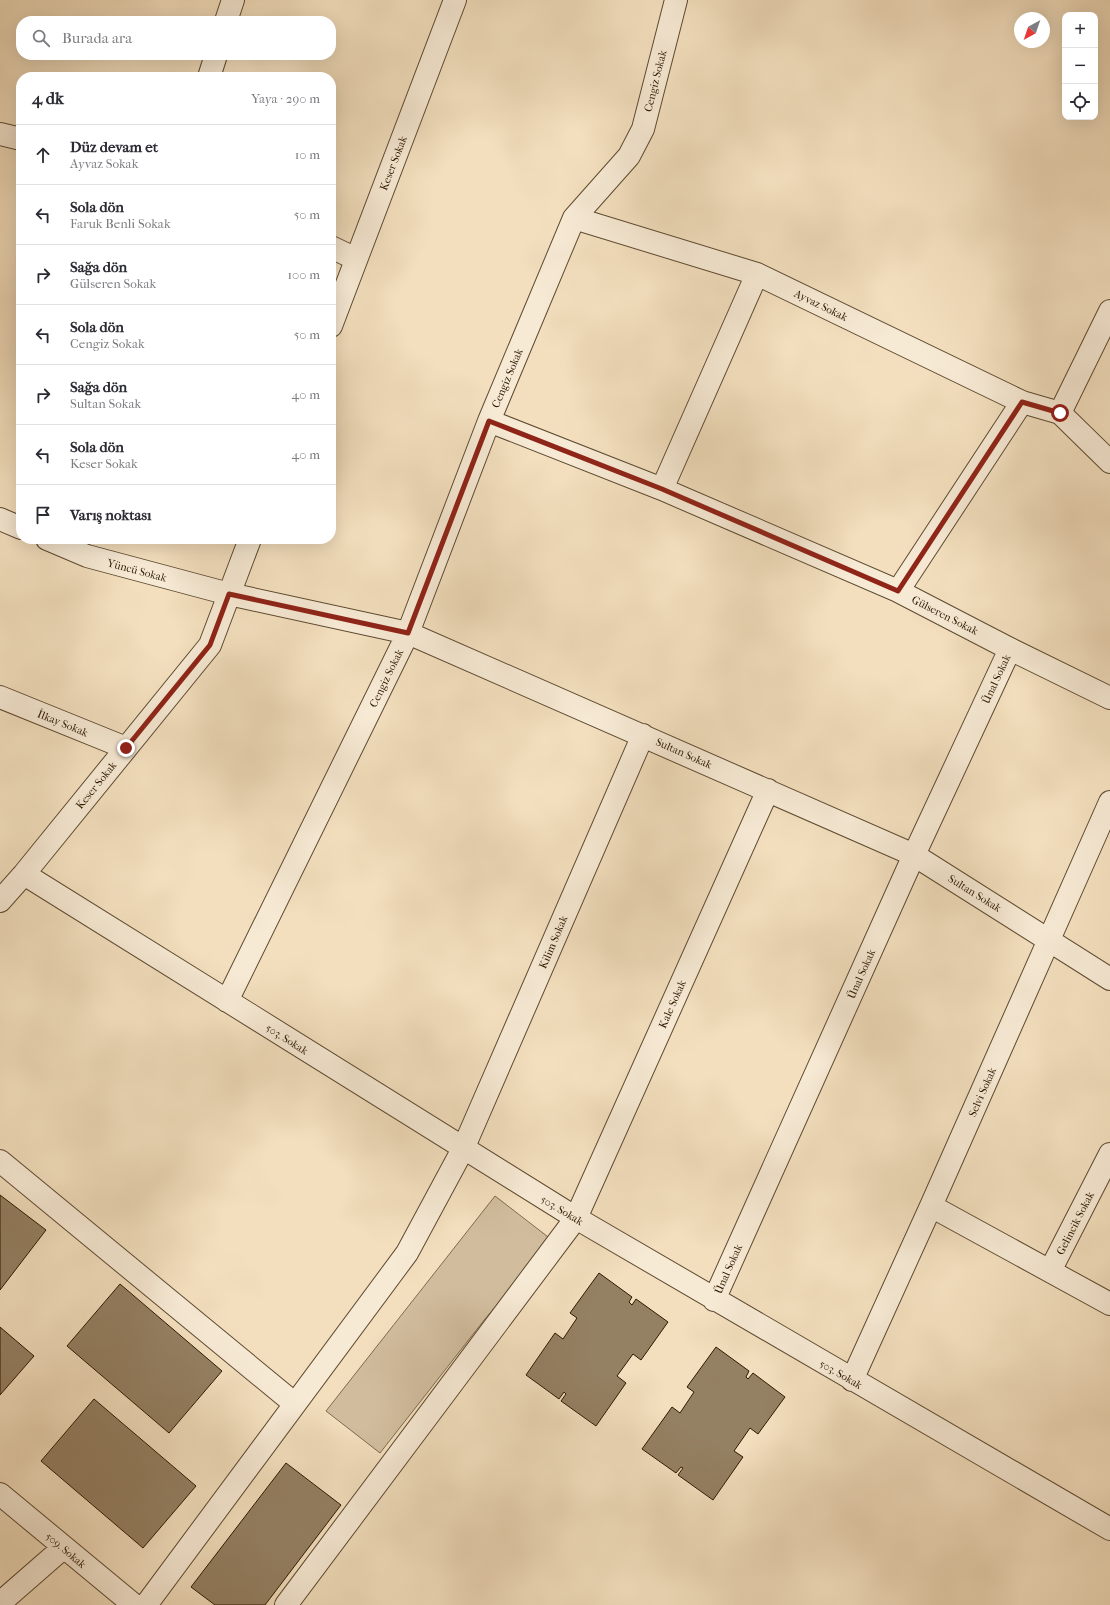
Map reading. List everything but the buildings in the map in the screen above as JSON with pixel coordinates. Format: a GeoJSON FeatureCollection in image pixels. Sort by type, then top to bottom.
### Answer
{"type":"FeatureCollection","features":[{"type":"Feature","properties":{"kind":"street"},"geometry":{"type":"LineString","coordinates":[[227,16],[232,0]]}},
{"type":"Feature","properties":{"kind":"street","name":"Keser Sokak"},"geometry":{"type":"LineString","coordinates":[[336,313],[455,0]]}},
{"type":"Feature","properties":{"kind":"street","name":"Cengiz Sokak"},"geometry":{"type":"LineString","coordinates":[[227,1002],[408,633],[489,421],[574,218],[629,156],[643,129],[676,0]]}},
{"type":"Feature","properties":{"kind":"street"},"geometry":{"type":"LineString","coordinates":[[211,72],[214,60]]}},
{"type":"Feature","properties":{"kind":"street","name":"Ayvaz Sokak"},"geometry":{"type":"LineString","coordinates":[[574,218],[757,274],[1022,402],[1060,413]]}},
{"type":"Feature","properties":{"kind":"street"},"geometry":{"type":"LineString","coordinates":[[336,249],[356,259]]}},
{"type":"Feature","properties":{"kind":"street"},"geometry":{"type":"LineString","coordinates":[[662,489],[757,274]]}},
{"type":"Feature","properties":{"kind":"street"},"geometry":{"type":"LineString","coordinates":[[1110,311],[1060,413],[1110,462]]}},
{"type":"Feature","properties":{"kind":"street"},"geometry":{"type":"LineString","coordinates":[[898,591],[1022,402]]}},
{"type":"Feature","properties":{"kind":"street","name":"Gülseren Sokak"},"geometry":{"type":"LineString","coordinates":[[489,421],[662,489],[898,591],[1010,649],[1110,698]]}},
{"type":"Feature","properties":{"kind":"street"},"geometry":{"type":"LineString","coordinates":[[0,519],[16,526]]}},
{"type":"Feature","properties":{"kind":"street","name":"Yüncü Sokak"},"geometry":{"type":"LineString","coordinates":[[59,544],[87,556],[229,594]]}},
{"type":"Feature","properties":{"kind":"street","name":"Keser Sokak"},"geometry":{"type":"LineString","coordinates":[[0,901],[24,874],[210,645],[248,544]]}},
{"type":"Feature","properties":{"kind":"street","name":"Sultan Sokak"},"geometry":{"type":"LineString","coordinates":[[229,594],[408,633],[768,790],[914,855],[1110,979]]}},
{"type":"Feature","properties":{"kind":"street","name":"Ünal Sokak"},"geometry":{"type":"LineString","coordinates":[[714,1300],[914,855],[1010,649]]}},
{"type":"Feature","properties":{"kind":"street","name":"İlkay Sokak"},"geometry":{"type":"LineString","coordinates":[[0,697],[126,748]]}},
{"type":"Feature","properties":{"kind":"street","name":"Kilim Sokak"},"geometry":{"type":"LineString","coordinates":[[146,1605],[407,1253],[463,1149],[642,735]]}},
{"type":"Feature","properties":{"kind":"street","name":"Kale Sokak"},"geometry":{"type":"LineString","coordinates":[[286,1605],[576,1218],[768,790]]}},
{"type":"Feature","properties":{"kind":"street","name":"Selvi Sokak"},"geometry":{"type":"LineString","coordinates":[[852,1380],[931,1206],[1110,802]]}},
{"type":"Feature","properties":{"kind":"street","name":"503. Sokak"},"geometry":{"type":"LineString","coordinates":[[24,874],[227,1002],[576,1218],[714,1300],[1110,1529]]}},
{"type":"Feature","properties":{"kind":"street","name":"Gelincik Sokak"},"geometry":{"type":"LineString","coordinates":[[1050,1271],[1110,1154]]}},
{"type":"Feature","properties":{"kind":"street"},"geometry":{"type":"LineString","coordinates":[[0,1161],[295,1404]]}},
{"type":"Feature","properties":{"kind":"street"},"geometry":{"type":"LineString","coordinates":[[931,1206],[1110,1304]]}},
{"type":"Feature","properties":{"kind":"street","name":"509. Sokak"},"geometry":{"type":"LineString","coordinates":[[0,1494],[63,1548],[134,1605]]}},
{"type":"Feature","properties":{"kind":"street"},"geometry":{"type":"LineString","coordinates":[[0,1603],[63,1548]]}},
{"type":"Feature","properties":{"kind":"shaded area"},"geometry":{"type":"Polygon","coordinates":[[[495,1196],[552,1240],[485,1319],[380,1453],[326,1411],[495,1196]]]}},
{"type":"Feature","properties":{"kind":"route"},"geometry":{"type":"LineString","coordinates":[[126,748],[210,645],[229,594],[408,633],[489,421],[662,489],[898,591],[1022,402],[1060,413]]}}]}
